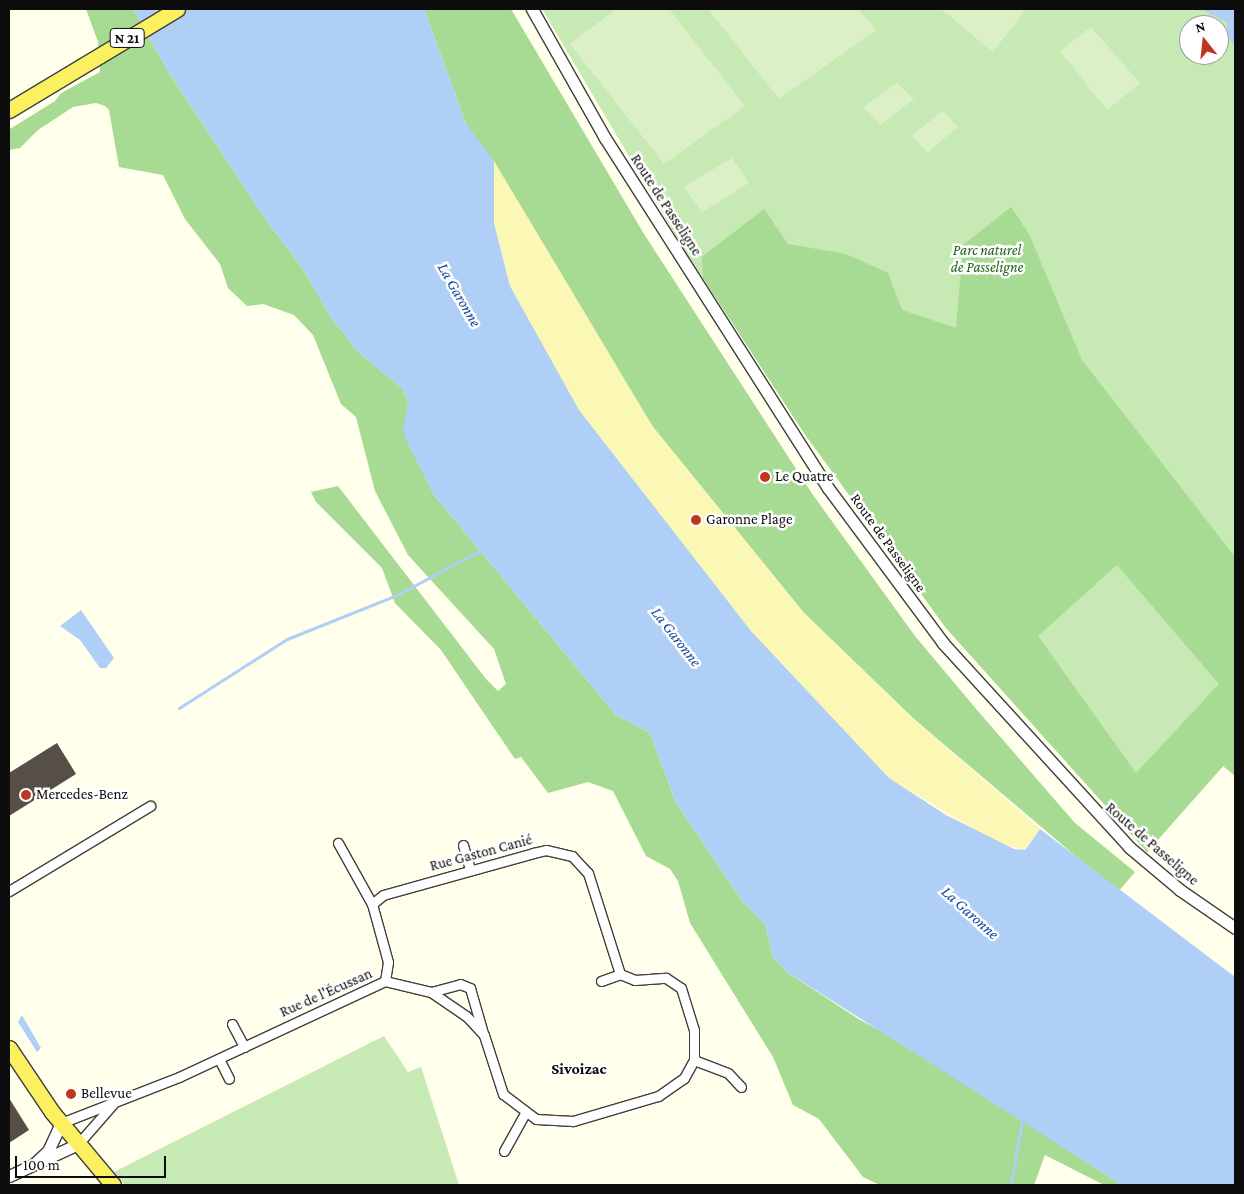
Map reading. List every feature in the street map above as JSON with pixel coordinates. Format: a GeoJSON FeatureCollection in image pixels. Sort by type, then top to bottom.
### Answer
{"type":"FeatureCollection","features":[{"type":"Feature","properties":{"kind":"main road","name":"N 21"},"geometry":{"type":"LineString","coordinates":[[9,110],[74,66],[166,9]]}},
{"type":"Feature","properties":{"kind":"main road","name":"N 21"},"geometry":{"type":"LineString","coordinates":[[9,104],[177,9]]}},
{"type":"Feature","properties":{"kind":"main road"},"geometry":{"type":"LineString","coordinates":[[9,1048],[61,1123],[112,1185]]}},
{"type":"Feature","properties":{"kind":"street","name":"Route de Passeligne"},"geometry":{"type":"LineString","coordinates":[[532,9],[605,138],[828,488],[943,643],[1129,847],[1180,890],[1235,928]]}},
{"type":"Feature","properties":{"kind":"street"},"geometry":{"type":"LineString","coordinates":[[9,891],[150,806]]}},
{"type":"Feature","properties":{"kind":"street","name":"Rue de l'Écussan"},"geometry":{"type":"LineString","coordinates":[[61,1123],[219,1059],[385,981],[388,962],[372,904],[338,844]]}},
{"type":"Feature","properties":{"kind":"street"},"geometry":{"type":"LineString","coordinates":[[463,845],[470,870]]}},
{"type":"Feature","properties":{"kind":"street","name":"Rue Gaston Canié"},"geometry":{"type":"LineString","coordinates":[[372,904],[383,895],[546,850],[572,856],[588,873],[620,974]]}},
{"type":"Feature","properties":{"kind":"street"},"geometry":{"type":"LineString","coordinates":[[431,992],[460,984],[470,988],[500,1090],[524,1115],[560,1123],[658,1096],[684,1078],[694,1060],[694,1030],[681,988],[666,978],[635,980],[620,974],[601,981]]}},
{"type":"Feature","properties":{"kind":"street"},"geometry":{"type":"LineString","coordinates":[[385,981],[431,992],[455,1007],[484,1035]]}},
{"type":"Feature","properties":{"kind":"street"},"geometry":{"type":"LineString","coordinates":[[232,1024],[244,1047]]}},
{"type":"Feature","properties":{"kind":"street"},"geometry":{"type":"LineString","coordinates":[[219,1059],[229,1079]]}},
{"type":"Feature","properties":{"kind":"street"},"geometry":{"type":"LineString","coordinates":[[694,1060],[728,1073],[742,1087]]}},
{"type":"Feature","properties":{"kind":"street","name":"Rue de l'Écussan"},"geometry":{"type":"LineString","coordinates":[[78,1144],[115,1102]]}},
{"type":"Feature","properties":{"kind":"street"},"geometry":{"type":"LineString","coordinates":[[504,1151],[524,1115]]}},
{"type":"Feature","properties":{"kind":"street"},"geometry":{"type":"LineString","coordinates":[[23,1171],[48,1151],[61,1123]]}},
{"type":"Feature","properties":{"kind":"street"},"geometry":{"type":"LineString","coordinates":[[9,1176],[78,1144]]}},
{"type":"Feature","properties":{"kind":"green space"},"geometry":{"type":"Polygon","coordinates":[[[86,9],[133,9],[168,71],[266,220],[301,266],[331,317],[357,351],[403,389],[408,402],[412,450],[434,495],[616,715],[650,733],[676,803],[744,903],[765,924],[773,957],[787,972],[860,1020],[909,1046],[1122,1185],[1104,1185],[1045,1155],[1034,1185],[880,1185],[863,1177],[819,1119],[793,1105],[773,1057],[690,923],[678,881],[670,869],[646,856],[613,791],[588,782],[548,793],[521,757],[515,759],[441,650],[395,603],[382,568],[316,502],[311,492],[338,486],[486,679],[498,691],[506,684],[494,649],[408,555],[375,491],[356,417],[341,404],[313,335],[294,315],[263,304],[247,306],[228,288],[220,264],[185,219],[163,175],[119,167],[109,110],[105,106],[96,103],[73,107],[38,130],[20,148],[9,150],[10,129],[55,101],[61,93],[100,72],[98,42],[86,9]]]}},
{"type":"Feature","properties":{"kind":"green space"},"geometry":{"type":"Polygon","coordinates":[[[424,9],[511,9],[644,234],[813,495],[915,636],[977,710],[1075,823],[1135,872],[1118,892],[914,719],[804,613],[653,427],[466,124],[424,9]]]}},
{"type":"Feature","properties":{"kind":"green space","name":"Parc naturel de Passeligne"},"geometry":{"type":"Polygon","coordinates":[[[542,9],[1235,9],[1235,753],[1147,852],[946,628],[804,433],[682,246],[542,9]]]}},
{"type":"Feature","properties":{"kind":"green space"},"geometry":{"type":"Polygon","coordinates":[[[616,9],[669,9],[745,106],[664,164],[570,44],[616,9]]]}},
{"type":"Feature","properties":{"kind":"green space"},"geometry":{"type":"Polygon","coordinates":[[[708,9],[858,9],[876,30],[779,99],[708,9]]]}},
{"type":"Feature","properties":{"kind":"green space"},"geometry":{"type":"Polygon","coordinates":[[[941,9],[1026,9],[993,52],[941,9]]]}},
{"type":"Feature","properties":{"kind":"green space"},"geometry":{"type":"Polygon","coordinates":[[[1091,27],[1140,83],[1107,110],[1060,51],[1091,27]]]}},
{"type":"Feature","properties":{"kind":"green space"},"geometry":{"type":"Polygon","coordinates":[[[897,83],[914,99],[880,125],[863,107],[897,83]]]}},
{"type":"Feature","properties":{"kind":"green space"},"geometry":{"type":"Polygon","coordinates":[[[943,111],[958,127],[927,153],[912,135],[943,111]]]}},
{"type":"Feature","properties":{"kind":"green space"},"geometry":{"type":"Polygon","coordinates":[[[732,158],[749,183],[702,212],[684,187],[732,158]]]}},
{"type":"Feature","properties":{"kind":"green space"},"geometry":{"type":"Polygon","coordinates":[[[1011,207],[1029,234],[1082,360],[1235,557],[1235,776],[1223,766],[1147,852],[946,628],[804,433],[703,278],[702,257],[764,209],[788,244],[846,254],[888,273],[902,310],[956,328],[963,245],[1011,207]],[[1117,565],[1038,636],[1136,773],[1219,684],[1117,565]]]}},
{"type":"Feature","properties":{"kind":"green space"},"geometry":{"type":"Polygon","coordinates":[[[384,1036],[408,1072],[421,1067],[459,1185],[125,1185],[114,1172],[384,1036]]]}},
{"type":"Feature","properties":{"kind":"sand","name":"Garonne Plage"},"geometry":{"type":"Polygon","coordinates":[[[494,161],[653,427],[804,613],[914,719],[1040,829],[1024,850],[995,842],[889,778],[751,631],[579,410],[510,286],[494,222],[494,161]]]}},
{"type":"Feature","properties":{"kind":"water","name":"La Garonne"},"geometry":{"type":"Polygon","coordinates":[[[133,9],[424,9],[466,124],[494,161],[494,223],[510,286],[579,410],[751,631],[889,778],[946,815],[1014,849],[1025,850],[1040,829],[1235,977],[1235,1185],[1122,1185],[787,972],[773,957],[765,924],[744,903],[676,803],[650,733],[616,715],[434,495],[406,440],[403,430],[408,402],[403,389],[357,351],[331,317],[301,266],[266,220],[168,71],[133,9]]]}},
{"type":"Feature","properties":{"kind":"water"},"geometry":{"type":"Polygon","coordinates":[[[1200,9],[1235,9],[1235,46],[1229,39],[1229,15],[1212,15],[1200,9]]]}},
{"type":"Feature","properties":{"kind":"water"},"geometry":{"type":"Polygon","coordinates":[[[81,610],[114,658],[106,668],[100,668],[80,640],[60,626],[81,610]]]}},
{"type":"Feature","properties":{"kind":"water"},"geometry":{"type":"Polygon","coordinates":[[[22,1015],[41,1048],[37,1052],[18,1022],[22,1015]]]}},
{"type":"Feature","properties":{"kind":"building","name":"Mercedes-Benz"},"geometry":{"type":"Polygon","coordinates":[[[57,743],[76,774],[9,816],[9,773],[57,743]]]}},
{"type":"Feature","properties":{"kind":"building"},"geometry":{"type":"Polygon","coordinates":[[[9,1098],[29,1130],[9,1143],[9,1098]]]}},
{"type":"Feature","properties":{"kind":"waterway"},"geometry":{"type":"LineString","coordinates":[[179,708],[287,639],[397,595],[481,550]]}},
{"type":"Feature","properties":{"kind":"waterway"},"geometry":{"type":"LineString","coordinates":[[1011,1185],[1023,1115]]}},
{"type":"Feature","properties":{"kind":"place","name":"Le Quatre"},"geometry":{"type":"Point","coordinates":[765,477]}},
{"type":"Feature","properties":{"kind":"place","name":"Garonne Plage"},"geometry":{"type":"Point","coordinates":[696,520]}},
{"type":"Feature","properties":{"kind":"place","name":"Mercedes-Benz"},"geometry":{"type":"Point","coordinates":[26,795]}},
{"type":"Feature","properties":{"kind":"place","name":"Bellevue"},"geometry":{"type":"Point","coordinates":[71,1094]}},
{"type":"Feature","properties":{"kind":"district","name":"Sivoizac"},"geometry":{"type":"Point","coordinates":[579,1069]}}]}
